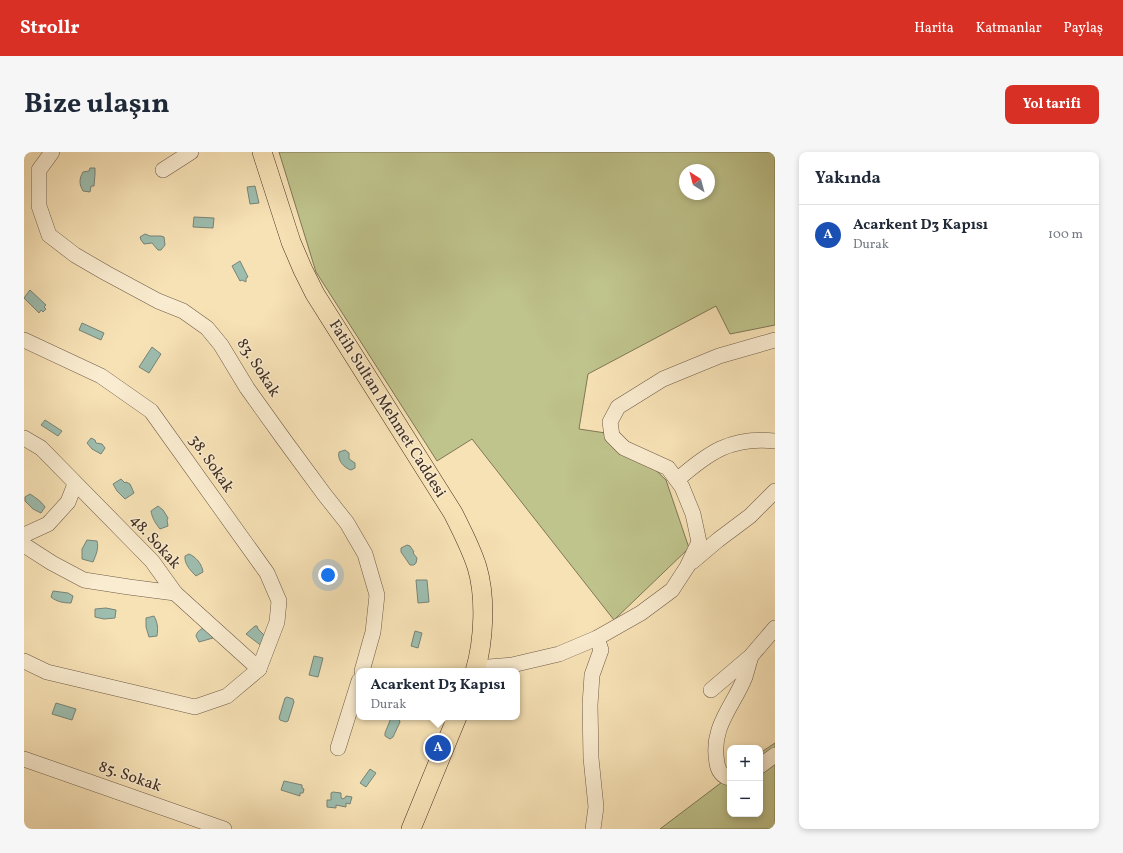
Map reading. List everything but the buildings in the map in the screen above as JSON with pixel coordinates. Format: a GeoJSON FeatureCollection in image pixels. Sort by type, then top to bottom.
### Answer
{"type":"FeatureCollection","features":[{"type":"Feature","properties":{"kind":"main road","name":"Fatih Sultan Mehmet Caddesi"},"geometry":{"type":"LineString","coordinates":[[262,152],[291,242],[315,294],[453,513],[468,544],[477,568],[482,597],[483,616],[481,642],[475,668]]}},
{"type":"Feature","properties":{"kind":"main road"},"geometry":{"type":"LineString","coordinates":[[411,829],[456,720]]}},
{"type":"Feature","properties":{"kind":"street","name":"83. Sokak"},"geometry":{"type":"LineString","coordinates":[[52,152],[39,170],[39,206],[49,236],[74,255],[158,301],[183,311],[208,328],[221,344],[247,388],[285,442],[347,522],[365,554],[377,595],[373,632],[363,668]]}},
{"type":"Feature","properties":{"kind":"street"},"geometry":{"type":"LineString","coordinates":[[163,170],[191,152]]}},
{"type":"Feature","properties":{"kind":"street","name":"38. Sokak"},"geometry":{"type":"LineString","coordinates":[[24,340],[101,376],[151,411],[267,573],[279,601],[277,622],[259,669],[227,696],[195,708],[47,672],[24,661]]}},
{"type":"Feature","properties":{"kind":"street"},"geometry":{"type":"LineString","coordinates":[[484,668],[512,665],[559,654],[597,638],[641,613],[672,590],[687,567],[699,542],[693,514],[682,487],[668,468],[624,448],[612,436],[610,422],[618,408],[663,379],[718,356],[775,340]]}},
{"type":"Feature","properties":{"kind":"street","name":"48. Sokak"},"geometry":{"type":"LineString","coordinates":[[24,438],[41,448],[152,561],[175,593]]}},
{"type":"Feature","properties":{"kind":"street"},"geometry":{"type":"LineString","coordinates":[[677,480],[698,462],[720,448],[741,442],[766,440],[775,441]]}},
{"type":"Feature","properties":{"kind":"street"},"geometry":{"type":"LineString","coordinates":[[24,535],[48,524],[68,502],[75,484]]}},
{"type":"Feature","properties":{"kind":"street"},"geometry":{"type":"LineString","coordinates":[[687,567],[718,540],[750,516],[775,492]]}},
{"type":"Feature","properties":{"kind":"street","name":"48. Sokak"},"geometry":{"type":"LineString","coordinates":[[24,545],[52,563],[84,580],[175,593]]}},
{"type":"Feature","properties":{"kind":"street"},"geometry":{"type":"LineString","coordinates":[[175,593],[259,669]]}},
{"type":"Feature","properties":{"kind":"street"},"geometry":{"type":"LineString","coordinates":[[711,690],[751,656],[775,628]]}},
{"type":"Feature","properties":{"kind":"street"},"geometry":{"type":"LineString","coordinates":[[593,829],[596,807],[591,758],[590,704],[592,676],[601,650],[597,638]]}},
{"type":"Feature","properties":{"kind":"street"},"geometry":{"type":"LineString","coordinates":[[727,777],[718,770],[716,743],[722,719],[745,677],[751,656]]}},
{"type":"Feature","properties":{"kind":"street"},"geometry":{"type":"LineString","coordinates":[[338,748],[356,690]]}},
{"type":"Feature","properties":{"kind":"street"},"geometry":{"type":"LineString","coordinates":[[763,764],[775,755]]}},
{"type":"Feature","properties":{"kind":"street","name":"85. Sokak"},"geometry":{"type":"LineString","coordinates":[[24,759],[224,829]]}},
{"type":"Feature","properties":{"kind":"green space"},"geometry":{"type":"Polygon","coordinates":[[[279,152],[775,152],[775,325],[730,334],[716,306],[588,374],[579,429],[619,435],[666,480],[689,548],[614,620],[472,439],[437,461],[316,272],[279,152]]]}},
{"type":"Feature","properties":{"kind":"green space"},"geometry":{"type":"Polygon","coordinates":[[[775,743],[775,829],[660,829],[727,778],[727,817],[763,817],[763,751],[775,743]]]}},
{"type":"Feature","properties":{"kind":"shaded area"},"geometry":{"type":"Polygon","coordinates":[[[90,168],[95,168],[94,186],[91,186],[90,192],[83,191],[80,184],[81,177],[83,172],[89,171],[90,168]]]}},
{"type":"Feature","properties":{"kind":"shaded area"},"geometry":{"type":"Polygon","coordinates":[[[255,186],[259,203],[250,204],[247,187],[255,186]]]}},
{"type":"Feature","properties":{"kind":"shaded area"},"geometry":{"type":"Polygon","coordinates":[[[194,217],[214,218],[213,228],[193,227],[194,217]]]}},
{"type":"Feature","properties":{"kind":"shaded area"},"geometry":{"type":"Polygon","coordinates":[[[145,234],[164,237],[165,245],[161,250],[158,250],[152,243],[144,244],[140,237],[145,234]]]}},
{"type":"Feature","properties":{"kind":"shaded area"},"geometry":{"type":"Polygon","coordinates":[[[240,261],[248,277],[246,278],[246,282],[242,280],[240,281],[232,266],[240,261]]]}},
{"type":"Feature","properties":{"kind":"shaded area"},"geometry":{"type":"Polygon","coordinates":[[[30,290],[46,305],[44,307],[46,309],[43,312],[41,310],[39,313],[24,298],[30,290]]]}},
{"type":"Feature","properties":{"kind":"shaded area"},"geometry":{"type":"Polygon","coordinates":[[[82,323],[104,333],[101,340],[79,330],[82,323]]]}},
{"type":"Feature","properties":{"kind":"shaded area"},"geometry":{"type":"Polygon","coordinates":[[[152,347],[161,354],[149,373],[139,367],[152,347]]]}},
{"type":"Feature","properties":{"kind":"shaded area"},"geometry":{"type":"Polygon","coordinates":[[[45,420],[62,431],[58,436],[41,425],[45,420]]]}},
{"type":"Feature","properties":{"kind":"shaded area"},"geometry":{"type":"Polygon","coordinates":[[[91,438],[95,440],[96,443],[102,444],[105,448],[101,454],[92,449],[87,443],[91,438]]]}},
{"type":"Feature","properties":{"kind":"shaded area"},"geometry":{"type":"Polygon","coordinates":[[[345,450],[349,453],[349,459],[355,463],[355,468],[351,470],[344,466],[339,458],[339,452],[345,450]]]}},
{"type":"Feature","properties":{"kind":"shaded area"},"geometry":{"type":"Polygon","coordinates":[[[121,479],[125,483],[130,484],[134,493],[125,499],[117,491],[113,484],[121,479]]]}},
{"type":"Feature","properties":{"kind":"shaded area"},"geometry":{"type":"Polygon","coordinates":[[[30,494],[40,501],[45,507],[41,513],[33,509],[25,501],[25,497],[30,494]]]}},
{"type":"Feature","properties":{"kind":"shaded area"},"geometry":{"type":"Polygon","coordinates":[[[158,506],[163,510],[168,518],[168,526],[160,529],[154,521],[151,511],[158,506]]]}},
{"type":"Feature","properties":{"kind":"shaded area"},"geometry":{"type":"Polygon","coordinates":[[[87,540],[97,541],[98,544],[93,562],[82,559],[82,549],[87,540]]]}},
{"type":"Feature","properties":{"kind":"shaded area"},"geometry":{"type":"Polygon","coordinates":[[[407,545],[410,546],[417,558],[414,565],[410,565],[401,552],[401,548],[407,545]]]}},
{"type":"Feature","properties":{"kind":"shaded area"},"geometry":{"type":"Polygon","coordinates":[[[189,554],[198,561],[203,572],[196,576],[188,567],[185,559],[185,556],[189,554]]]}},
{"type":"Feature","properties":{"kind":"shaded area"},"geometry":{"type":"Polygon","coordinates":[[[416,580],[427,580],[429,602],[418,603],[416,580]]]}},
{"type":"Feature","properties":{"kind":"shaded area"},"geometry":{"type":"Polygon","coordinates":[[[53,591],[68,593],[73,596],[71,603],[53,599],[51,597],[53,591]]]}},
{"type":"Feature","properties":{"kind":"shaded area"},"geometry":{"type":"Polygon","coordinates":[[[106,608],[116,610],[115,618],[104,619],[95,617],[95,609],[106,608]]]}},
{"type":"Feature","properties":{"kind":"shaded area"},"geometry":{"type":"Polygon","coordinates":[[[154,616],[158,631],[157,636],[149,637],[146,627],[146,618],[154,616]]]}},
{"type":"Feature","properties":{"kind":"shaded area"},"geometry":{"type":"Polygon","coordinates":[[[257,626],[265,636],[263,647],[246,634],[257,626]]]}},
{"type":"Feature","properties":{"kind":"shaded area"},"geometry":{"type":"Polygon","coordinates":[[[206,627],[213,638],[199,642],[196,636],[197,633],[206,627]]]}},
{"type":"Feature","properties":{"kind":"shaded area"},"geometry":{"type":"Polygon","coordinates":[[[415,631],[422,633],[418,648],[411,646],[415,631]]]}},
{"type":"Feature","properties":{"kind":"shaded area"},"geometry":{"type":"Polygon","coordinates":[[[314,656],[323,658],[318,677],[309,675],[314,656]]]}},
{"type":"Feature","properties":{"kind":"shaded area"},"geometry":{"type":"Polygon","coordinates":[[[287,697],[293,699],[294,702],[288,721],[286,722],[280,720],[279,718],[285,698],[287,697]]]}},
{"type":"Feature","properties":{"kind":"shaded area"},"geometry":{"type":"Polygon","coordinates":[[[56,703],[76,709],[72,720],[52,714],[56,703]]]}},
{"type":"Feature","properties":{"kind":"shaded area"},"geometry":{"type":"Polygon","coordinates":[[[390,720],[399,720],[400,722],[393,737],[390,739],[385,736],[390,720]]]}},
{"type":"Feature","properties":{"kind":"shaded area"},"geometry":{"type":"Polygon","coordinates":[[[370,769],[376,773],[366,787],[360,783],[370,769]]]}},
{"type":"Feature","properties":{"kind":"shaded area"},"geometry":{"type":"Polygon","coordinates":[[[284,781],[302,785],[302,788],[304,789],[303,793],[300,793],[300,796],[281,790],[284,781]]]}},
{"type":"Feature","properties":{"kind":"shaded area"},"geometry":{"type":"Polygon","coordinates":[[[331,793],[341,793],[342,799],[346,796],[352,797],[350,804],[346,803],[346,807],[336,805],[336,808],[327,807],[327,800],[331,800],[331,793]]]}},
{"type":"Feature","properties":{"kind":"place","name":"Acarkent D3 Kapısı"},"geometry":{"type":"Point","coordinates":[438,748]}}]}
